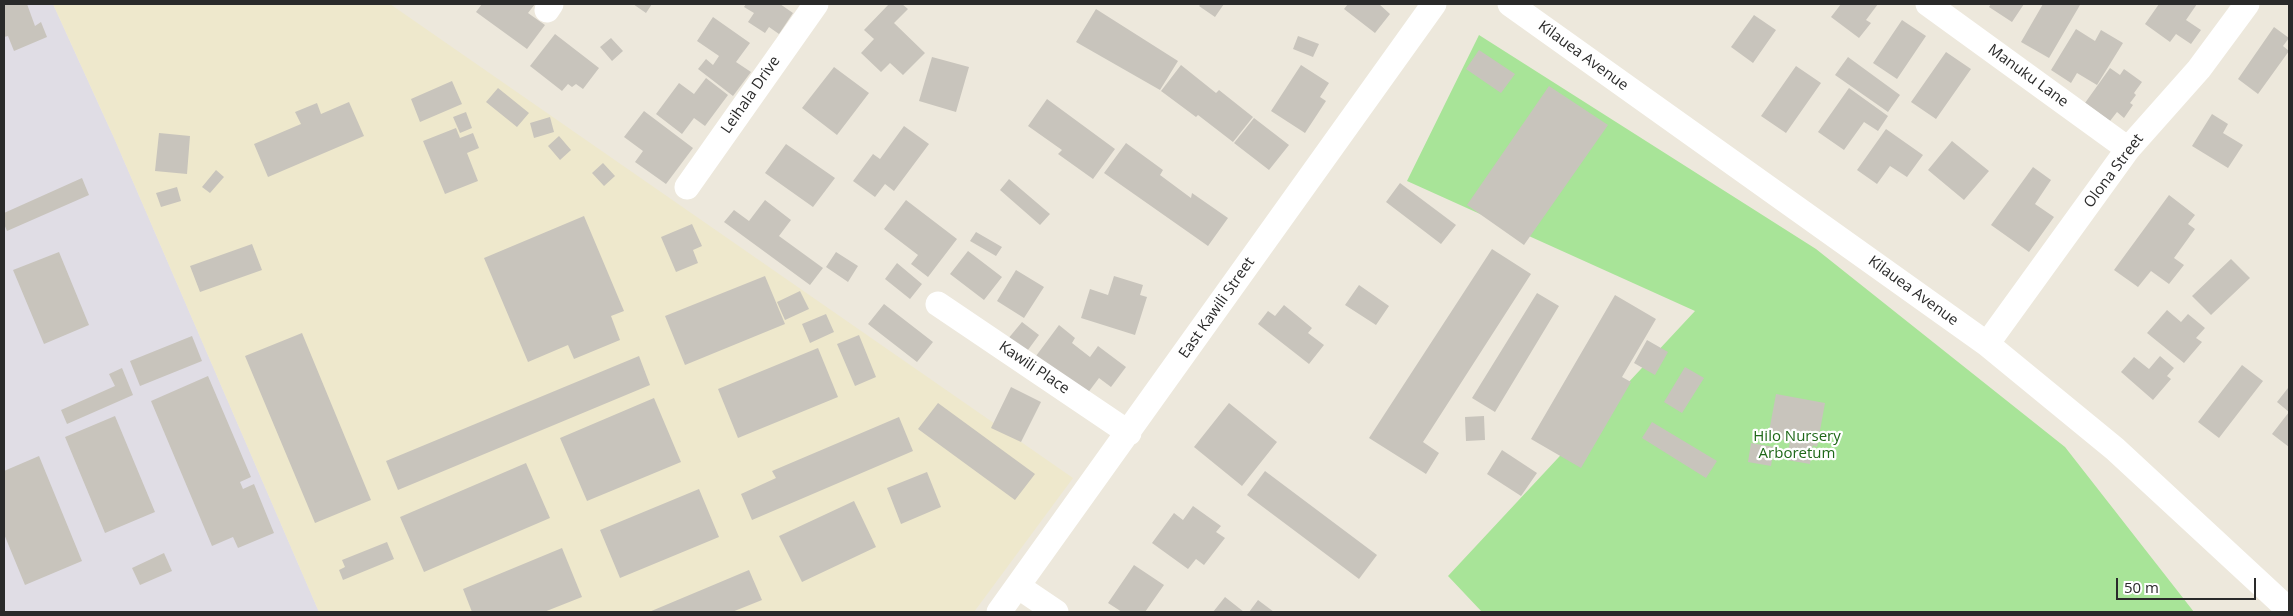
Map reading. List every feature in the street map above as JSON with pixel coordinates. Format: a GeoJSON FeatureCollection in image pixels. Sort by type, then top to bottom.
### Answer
{"type":"FeatureCollection","features":[{"type":"Feature","properties":{"kind":"street","name":"Leihala Drive"},"geometry":{"type":"LineString","coordinates":[[687,187],[816,4]]}},
{"type":"Feature","properties":{"kind":"street","name":"East Kawili Street"},"geometry":{"type":"LineString","coordinates":[[999,612],[1019,587],[1434,4]]}},
{"type":"Feature","properties":{"kind":"street","name":"Kilauea Avenue"},"geometry":{"type":"LineString","coordinates":[[1510,4],[1987,344],[2114,449],[2289,610]]}},
{"type":"Feature","properties":{"kind":"street","name":"Manuku Lane"},"geometry":{"type":"LineString","coordinates":[[1928,4],[2128,149]]}},
{"type":"Feature","properties":{"kind":"street","name":"Olona Street"},"geometry":{"type":"LineString","coordinates":[[1987,344],[2128,149],[2199,69],[2247,4]]}},
{"type":"Feature","properties":{"kind":"street","name":"Kawili Place"},"geometry":{"type":"LineString","coordinates":[[938,304],[1129,433]]}},
{"type":"Feature","properties":{"kind":"street"},"geometry":{"type":"LineString","coordinates":[[1019,587],[1056,612]]}},
{"type":"Feature","properties":{"kind":"shaded area"},"geometry":{"type":"Polygon","coordinates":[[[4,4],[53,4],[115,140],[319,612],[4,612],[4,4]]]}},
{"type":"Feature","properties":{"kind":"shaded area"},"geometry":{"type":"Polygon","coordinates":[[[53,4],[390,4],[1073,478],[974,612],[319,612],[115,140],[53,4]]]}},
{"type":"Feature","properties":{"kind":"green space","name":"Hilo Nursery Arboretum"},"geometry":{"type":"Polygon","coordinates":[[[1479,35],[1816,249],[2065,447],[2194,612],[1482,612],[1448,576],[1695,311],[1407,181],[1479,35]]]}},
{"type":"Feature","properties":{"kind":"building"},"geometry":{"type":"Polygon","coordinates":[[[4,4],[27,4],[35,26],[41,22],[47,37],[14,51],[8,36],[4,37],[4,4]]]}},
{"type":"Feature","properties":{"kind":"building"},"geometry":{"type":"Polygon","coordinates":[[[482,4],[535,4],[528,13],[545,25],[527,49],[476,12],[482,4]]]}},
{"type":"Feature","properties":{"kind":"building"},"geometry":{"type":"Polygon","coordinates":[[[633,4],[652,4],[646,13],[633,4]]]}},
{"type":"Feature","properties":{"kind":"building"},"geometry":{"type":"Polygon","coordinates":[[[746,4],[780,4],[793,13],[779,34],[769,27],[765,33],[748,22],[754,13],[744,7],[746,4]]]}},
{"type":"Feature","properties":{"kind":"building"},"geometry":{"type":"Polygon","coordinates":[[[889,4],[902,4],[908,9],[894,23],[925,53],[903,75],[890,63],[881,72],[861,53],[874,39],[864,30],[889,4]]]}},
{"type":"Feature","properties":{"kind":"building"},"geometry":{"type":"Polygon","coordinates":[[[1201,4],[1224,4],[1215,17],[1199,6],[1201,4]]]}},
{"type":"Feature","properties":{"kind":"building"},"geometry":{"type":"Polygon","coordinates":[[[1348,4],[1379,4],[1390,14],[1375,33],[1344,9],[1348,4]]]}},
{"type":"Feature","properties":{"kind":"building"},"geometry":{"type":"Polygon","coordinates":[[[1841,4],[1878,4],[1866,20],[1871,23],[1859,38],[1831,17],[1841,4]]]}},
{"type":"Feature","properties":{"kind":"building"},"geometry":{"type":"Polygon","coordinates":[[[1991,4],[2024,4],[2012,22],[1989,7],[1991,4]]]}},
{"type":"Feature","properties":{"kind":"building"},"geometry":{"type":"Polygon","coordinates":[[[2043,4],[2080,5],[2049,58],[2021,42],[2043,4]]]}},
{"type":"Feature","properties":{"kind":"building"},"geometry":{"type":"Polygon","coordinates":[[[2159,4],[2197,4],[2186,20],[2201,30],[2191,44],[2176,34],[2170,42],[2145,24],[2159,4]]]}},
{"type":"Feature","properties":{"kind":"building"},"geometry":{"type":"Polygon","coordinates":[[[1096,9],[1178,61],[1160,90],[1076,42],[1096,9]]]}},
{"type":"Feature","properties":{"kind":"building"},"geometry":{"type":"Polygon","coordinates":[[[1754,15],[1776,30],[1753,63],[1731,47],[1754,15]]]}},
{"type":"Feature","properties":{"kind":"building"},"geometry":{"type":"Polygon","coordinates":[[[713,17],[750,43],[736,62],[751,72],[733,96],[698,69],[706,59],[713,65],[719,56],[697,41],[713,17]]]}},
{"type":"Feature","properties":{"kind":"building"},"geometry":{"type":"Polygon","coordinates":[[[1902,20],[1926,36],[1897,79],[1873,63],[1902,20]]]}},
{"type":"Feature","properties":{"kind":"building"},"geometry":{"type":"Polygon","coordinates":[[[2274,27],[2289,38],[2283,46],[2289,51],[2258,94],[2238,79],[2274,27]]]}},
{"type":"Feature","properties":{"kind":"building"},"geometry":{"type":"Polygon","coordinates":[[[2076,29],[2095,41],[2101,30],[2123,43],[2097,85],[2077,73],[2071,83],[2051,70],[2076,29]]]}},
{"type":"Feature","properties":{"kind":"building"},"geometry":{"type":"Polygon","coordinates":[[[555,34],[599,68],[583,89],[576,84],[572,87],[568,84],[562,91],[530,66],[555,34]]]}},
{"type":"Feature","properties":{"kind":"building"},"geometry":{"type":"Polygon","coordinates":[[[1298,36],[1319,44],[1313,57],[1293,49],[1298,36]]]}},
{"type":"Feature","properties":{"kind":"building"},"geometry":{"type":"Polygon","coordinates":[[[611,38],[623,51],[612,61],[600,47],[611,38]]]}},
{"type":"Feature","properties":{"kind":"building"},"geometry":{"type":"Polygon","coordinates":[[[1479,50],[1515,74],[1501,93],[1466,69],[1479,50]]]}},
{"type":"Feature","properties":{"kind":"building"},"geometry":{"type":"Polygon","coordinates":[[[1946,52],[1971,69],[1936,119],[1911,102],[1946,52]]]}},
{"type":"Feature","properties":{"kind":"building"},"geometry":{"type":"Polygon","coordinates":[[[932,57],[969,67],[956,112],[919,101],[932,57]]]}},
{"type":"Feature","properties":{"kind":"building"},"geometry":{"type":"Polygon","coordinates":[[[1848,57],[1900,95],[1888,112],[1835,75],[1848,57]]]}},
{"type":"Feature","properties":{"kind":"building"},"geometry":{"type":"Polygon","coordinates":[[[1181,65],[1216,93],[1219,90],[1253,117],[1233,142],[1198,115],[1196,117],[1161,91],[1181,65]]]}},
{"type":"Feature","properties":{"kind":"building"},"geometry":{"type":"Polygon","coordinates":[[[1301,65],[1329,83],[1320,97],[1326,101],[1305,133],[1271,111],[1301,65]]]}},
{"type":"Feature","properties":{"kind":"building"},"geometry":{"type":"Polygon","coordinates":[[[1796,66],[1821,83],[1786,133],[1761,116],[1796,66]]]}},
{"type":"Feature","properties":{"kind":"building"},"geometry":{"type":"Polygon","coordinates":[[[834,67],[869,93],[837,135],[802,108],[834,67]]]}},
{"type":"Feature","properties":{"kind":"building"},"geometry":{"type":"Polygon","coordinates":[[[2110,68],[2120,75],[2124,69],[2142,82],[2130,103],[2133,105],[2124,118],[2117,112],[2110,121],[2085,103],[2110,68]]]}},
{"type":"Feature","properties":{"kind":"building"},"geometry":{"type":"Polygon","coordinates":[[[706,78],[728,95],[705,126],[694,118],[682,134],[656,114],[679,83],[694,94],[706,78]]]}},
{"type":"Feature","properties":{"kind":"building"},"geometry":{"type":"Polygon","coordinates":[[[452,81],[462,104],[420,122],[411,99],[452,81]]]}},
{"type":"Feature","properties":{"kind":"building"},"geometry":{"type":"Polygon","coordinates":[[[1549,86],[1608,125],[1524,245],[1467,205],[1549,86]]]}},
{"type":"Feature","properties":{"kind":"building"},"geometry":{"type":"Polygon","coordinates":[[[498,88],[529,113],[517,127],[486,102],[498,88]]]}},
{"type":"Feature","properties":{"kind":"building"},"geometry":{"type":"Polygon","coordinates":[[[1849,88],[1888,116],[1878,131],[1864,122],[1844,150],[1818,132],[1849,88]]]}},
{"type":"Feature","properties":{"kind":"building"},"geometry":{"type":"Polygon","coordinates":[[[1047,99],[1115,149],[1093,179],[1058,154],[1062,150],[1028,126],[1047,99]]]}},
{"type":"Feature","properties":{"kind":"building"},"geometry":{"type":"Polygon","coordinates":[[[349,102],[364,136],[268,177],[254,144],[301,124],[295,112],[317,103],[321,114],[349,102]]]}},
{"type":"Feature","properties":{"kind":"building"},"geometry":{"type":"Polygon","coordinates":[[[644,111],[693,148],[666,184],[635,162],[643,151],[624,137],[644,111]]]}},
{"type":"Feature","properties":{"kind":"building"},"geometry":{"type":"Polygon","coordinates":[[[466,112],[472,128],[460,133],[453,117],[466,112]]]}},
{"type":"Feature","properties":{"kind":"building"},"geometry":{"type":"Polygon","coordinates":[[[2212,114],[2228,124],[2223,133],[2243,145],[2228,168],[2192,146],[2212,114]]]}},
{"type":"Feature","properties":{"kind":"building"},"geometry":{"type":"Polygon","coordinates":[[[550,117],[554,132],[534,138],[530,123],[550,117]]]}},
{"type":"Feature","properties":{"kind":"building"},"geometry":{"type":"Polygon","coordinates":[[[1254,118],[1289,145],[1269,170],[1234,143],[1254,118]]]}},
{"type":"Feature","properties":{"kind":"building"},"geometry":{"type":"Polygon","coordinates":[[[904,126],[929,144],[894,191],[885,184],[875,197],[853,181],[873,154],[880,159],[904,126]]]}},
{"type":"Feature","properties":{"kind":"building"},"geometry":{"type":"Polygon","coordinates":[[[456,128],[460,138],[473,133],[479,148],[467,153],[478,181],[445,194],[423,141],[456,128]]]}},
{"type":"Feature","properties":{"kind":"building"},"geometry":{"type":"Polygon","coordinates":[[[1886,129],[1923,155],[1907,177],[1890,166],[1877,184],[1857,170],[1886,129]]]}},
{"type":"Feature","properties":{"kind":"building"},"geometry":{"type":"Polygon","coordinates":[[[159,133],[190,136],[187,174],[155,171],[159,133]]]}},
{"type":"Feature","properties":{"kind":"building"},"geometry":{"type":"Polygon","coordinates":[[[559,136],[571,150],[560,160],[548,146],[559,136]]]}},
{"type":"Feature","properties":{"kind":"building"},"geometry":{"type":"Polygon","coordinates":[[[1952,141],[1989,171],[1964,200],[1928,170],[1952,141]]]}},
{"type":"Feature","properties":{"kind":"building"},"geometry":{"type":"Polygon","coordinates":[[[1126,143],[1163,170],[1160,175],[1191,198],[1192,193],[1228,218],[1208,246],[1104,173],[1126,143]]]}},
{"type":"Feature","properties":{"kind":"building"},"geometry":{"type":"Polygon","coordinates":[[[786,144],[835,178],[813,207],[765,173],[786,144]]]}},
{"type":"Feature","properties":{"kind":"building"},"geometry":{"type":"Polygon","coordinates":[[[603,163],[615,176],[604,186],[592,173],[603,163]]]}},
{"type":"Feature","properties":{"kind":"building"},"geometry":{"type":"Polygon","coordinates":[[[2033,167],[2051,180],[2035,204],[2054,217],[2029,252],[1991,225],[2033,167]]]}},
{"type":"Feature","properties":{"kind":"building"},"geometry":{"type":"Polygon","coordinates":[[[216,170],[224,177],[210,193],[202,187],[216,170]]]}},
{"type":"Feature","properties":{"kind":"building"},"geometry":{"type":"Polygon","coordinates":[[[82,178],[89,195],[7,231],[4,224],[4,213],[82,178]]]}},
{"type":"Feature","properties":{"kind":"building"},"geometry":{"type":"Polygon","coordinates":[[[1009,179],[1050,214],[1040,225],[1000,190],[1009,179]]]}},
{"type":"Feature","properties":{"kind":"building"},"geometry":{"type":"Polygon","coordinates":[[[1400,183],[1456,225],[1441,244],[1386,202],[1400,183]]]}},
{"type":"Feature","properties":{"kind":"building"},"geometry":{"type":"Polygon","coordinates":[[[177,187],[181,201],[161,207],[156,193],[177,187]]]}},
{"type":"Feature","properties":{"kind":"building"},"geometry":{"type":"Polygon","coordinates":[[[2169,195],[2195,215],[2188,224],[2195,229],[2174,258],[2184,265],[2169,284],[2151,271],[2138,287],[2114,270],[2169,195]]]}},
{"type":"Feature","properties":{"kind":"building"},"geometry":{"type":"Polygon","coordinates":[[[765,200],[791,220],[779,236],[823,268],[810,285],[724,222],[734,210],[749,221],[765,200]]]}},
{"type":"Feature","properties":{"kind":"building"},"geometry":{"type":"Polygon","coordinates":[[[906,200],[957,239],[928,277],[911,264],[918,255],[884,229],[906,200]]]}},
{"type":"Feature","properties":{"kind":"building"},"geometry":{"type":"Polygon","coordinates":[[[584,216],[624,311],[611,316],[620,340],[574,359],[568,345],[528,362],[484,258],[584,216]]]}},
{"type":"Feature","properties":{"kind":"building"},"geometry":{"type":"Polygon","coordinates":[[[692,224],[702,246],[693,250],[698,263],[676,272],[661,237],[692,224]]]}},
{"type":"Feature","properties":{"kind":"building"},"geometry":{"type":"Polygon","coordinates":[[[976,232],[1002,247],[996,256],[970,241],[976,232]]]}},
{"type":"Feature","properties":{"kind":"building"},"geometry":{"type":"Polygon","coordinates":[[[252,244],[262,270],[200,292],[190,266],[252,244]]]}},
{"type":"Feature","properties":{"kind":"building"},"geometry":{"type":"Polygon","coordinates":[[[1492,249],[1531,274],[1423,442],[1439,453],[1426,474],[1369,438],[1492,249]]]}},
{"type":"Feature","properties":{"kind":"building"},"geometry":{"type":"Polygon","coordinates":[[[968,251],[1002,277],[984,300],[950,274],[968,251]]]}},
{"type":"Feature","properties":{"kind":"building"},"geometry":{"type":"Polygon","coordinates":[[[59,252],[89,325],[44,344],[13,270],[59,252]]]}},
{"type":"Feature","properties":{"kind":"building"},"geometry":{"type":"Polygon","coordinates":[[[836,252],[858,266],[848,282],[826,267],[836,252]]]}},
{"type":"Feature","properties":{"kind":"building"},"geometry":{"type":"Polygon","coordinates":[[[2231,259],[2250,278],[2211,315],[2192,296],[2231,259]]]}},
{"type":"Feature","properties":{"kind":"building"},"geometry":{"type":"Polygon","coordinates":[[[897,263],[922,284],[910,299],[885,279],[897,263]]]}},
{"type":"Feature","properties":{"kind":"building"},"geometry":{"type":"Polygon","coordinates":[[[1016,270],[1044,287],[1024,318],[997,301],[1016,270]]]}},
{"type":"Feature","properties":{"kind":"building"},"geometry":{"type":"Polygon","coordinates":[[[765,276],[785,324],[685,365],[665,316],[765,276]]]}},
{"type":"Feature","properties":{"kind":"building"},"geometry":{"type":"Polygon","coordinates":[[[1114,276],[1143,285],[1140,295],[1147,297],[1135,335],[1081,318],[1090,289],[1108,295],[1114,276]]]}},
{"type":"Feature","properties":{"kind":"building"},"geometry":{"type":"Polygon","coordinates":[[[1359,285],[1389,306],[1376,325],[1345,305],[1359,285]]]}},
{"type":"Feature","properties":{"kind":"building"},"geometry":{"type":"Polygon","coordinates":[[[800,291],[809,309],[785,320],[777,302],[800,291]]]}},
{"type":"Feature","properties":{"kind":"building"},"geometry":{"type":"Polygon","coordinates":[[[1537,293],[1559,306],[1495,412],[1472,398],[1537,293]]]}},
{"type":"Feature","properties":{"kind":"building"},"geometry":{"type":"Polygon","coordinates":[[[1615,295],[1656,319],[1622,377],[1631,382],[1581,468],[1531,439],[1615,295]]]}},
{"type":"Feature","properties":{"kind":"building"},"geometry":{"type":"Polygon","coordinates":[[[884,304],[933,342],[917,362],[868,324],[884,304]]]}},
{"type":"Feature","properties":{"kind":"building"},"geometry":{"type":"Polygon","coordinates":[[[1284,305],[1312,328],[1308,333],[1324,345],[1309,364],[1258,324],[1268,311],[1275,316],[1284,305]]]}},
{"type":"Feature","properties":{"kind":"building"},"geometry":{"type":"Polygon","coordinates":[[[2167,310],[2181,322],[2188,314],[2205,328],[2196,338],[2202,342],[2184,363],[2147,333],[2167,310]]]}},
{"type":"Feature","properties":{"kind":"building"},"geometry":{"type":"Polygon","coordinates":[[[826,314],[834,332],[810,343],[802,324],[826,314]]]}},
{"type":"Feature","properties":{"kind":"building"},"geometry":{"type":"Polygon","coordinates":[[[1022,322],[1039,335],[1025,354],[1007,340],[1022,322]]]}},
{"type":"Feature","properties":{"kind":"building"},"geometry":{"type":"Polygon","coordinates":[[[1059,325],[1075,338],[1072,343],[1090,357],[1098,346],[1126,367],[1111,387],[1099,378],[1087,394],[1036,356],[1059,325]]]}},
{"type":"Feature","properties":{"kind":"building"},"geometry":{"type":"Polygon","coordinates":[[[302,333],[371,500],[315,523],[245,356],[302,333]]]}},
{"type":"Feature","properties":{"kind":"building"},"geometry":{"type":"Polygon","coordinates":[[[859,335],[876,377],[855,386],[837,344],[859,335]]]}},
{"type":"Feature","properties":{"kind":"building"},"geometry":{"type":"Polygon","coordinates":[[[192,336],[202,361],[140,386],[130,361],[192,336]]]}},
{"type":"Feature","properties":{"kind":"building"},"geometry":{"type":"Polygon","coordinates":[[[1647,340],[1668,352],[1655,375],[1634,363],[1647,340]]]}},
{"type":"Feature","properties":{"kind":"building"},"geometry":{"type":"Polygon","coordinates":[[[818,348],[838,397],[738,438],[718,389],[818,348]]]}},
{"type":"Feature","properties":{"kind":"building"},"geometry":{"type":"Polygon","coordinates":[[[639,356],[650,385],[398,490],[386,461],[639,356]]]}},
{"type":"Feature","properties":{"kind":"building"},"geometry":{"type":"Polygon","coordinates":[[[2160,356],[2174,368],[2167,376],[2171,379],[2153,400],[2121,372],[2134,357],[2149,369],[2160,356]]]}},
{"type":"Feature","properties":{"kind":"building"},"geometry":{"type":"Polygon","coordinates":[[[2242,365],[2263,381],[2219,438],[2198,422],[2242,365]]]}},
{"type":"Feature","properties":{"kind":"building"},"geometry":{"type":"Polygon","coordinates":[[[1685,367],[1704,378],[1682,413],[1664,402],[1685,367]]]}},
{"type":"Feature","properties":{"kind":"building"},"geometry":{"type":"Polygon","coordinates":[[[122,368],[133,395],[67,424],[61,410],[115,386],[109,374],[122,368]]]}},
{"type":"Feature","properties":{"kind":"building"},"geometry":{"type":"Polygon","coordinates":[[[208,376],[251,477],[240,482],[243,489],[254,484],[274,533],[238,548],[233,537],[212,546],[151,401],[208,376]]]}},
{"type":"Feature","properties":{"kind":"building"},"geometry":{"type":"Polygon","coordinates":[[[1011,387],[1041,402],[1021,442],[991,428],[1011,387]]]}},
{"type":"Feature","properties":{"kind":"building"},"geometry":{"type":"Polygon","coordinates":[[[2289,389],[2289,412],[2277,402],[2289,389]]]}},
{"type":"Feature","properties":{"kind":"building"},"geometry":{"type":"Polygon","coordinates":[[[1776,394],[1825,403],[1817,447],[1813,445],[1810,464],[1787,460],[1790,441],[1768,437],[1776,394]]]}},
{"type":"Feature","properties":{"kind":"building"},"geometry":{"type":"Polygon","coordinates":[[[654,398],[681,462],[587,501],[560,438],[654,398]]]}},
{"type":"Feature","properties":{"kind":"building"},"geometry":{"type":"Polygon","coordinates":[[[938,403],[1035,474],[1015,500],[918,429],[938,403]]]}},
{"type":"Feature","properties":{"kind":"building"},"geometry":{"type":"Polygon","coordinates":[[[1229,403],[1277,442],[1242,486],[1194,447],[1229,403]]]}},
{"type":"Feature","properties":{"kind":"building"},"geometry":{"type":"Polygon","coordinates":[[[2289,412],[2289,447],[2272,434],[2289,412]]]}},
{"type":"Feature","properties":{"kind":"building"},"geometry":{"type":"Polygon","coordinates":[[[115,416],[155,512],[105,533],[65,437],[115,416]]]}},
{"type":"Feature","properties":{"kind":"building"},"geometry":{"type":"Polygon","coordinates":[[[1484,416],[1485,440],[1466,441],[1465,417],[1484,416]]]}},
{"type":"Feature","properties":{"kind":"building"},"geometry":{"type":"Polygon","coordinates":[[[899,417],[913,451],[752,520],[741,494],[776,478],[772,471],[899,417]]]}},
{"type":"Feature","properties":{"kind":"building"},"geometry":{"type":"Polygon","coordinates":[[[1652,422],[1717,461],[1706,478],[1642,438],[1652,422]]]}},
{"type":"Feature","properties":{"kind":"building"},"geometry":{"type":"Polygon","coordinates":[[[1751,443],[1774,447],[1771,466],[1748,462],[1751,443]]]}},
{"type":"Feature","properties":{"kind":"building"},"geometry":{"type":"Polygon","coordinates":[[[1502,450],[1537,473],[1521,496],[1487,474],[1502,450]]]}},
{"type":"Feature","properties":{"kind":"building"},"geometry":{"type":"Polygon","coordinates":[[[39,456],[82,561],[25,585],[4,534],[4,471],[39,456]]]}},
{"type":"Feature","properties":{"kind":"building"},"geometry":{"type":"Polygon","coordinates":[[[526,463],[550,518],[424,572],[400,517],[526,463]]]}},
{"type":"Feature","properties":{"kind":"building"},"geometry":{"type":"Polygon","coordinates":[[[1265,471],[1377,555],[1359,579],[1247,495],[1265,471]]]}},
{"type":"Feature","properties":{"kind":"building"},"geometry":{"type":"Polygon","coordinates":[[[927,472],[941,507],[901,524],[887,488],[927,472]]]}},
{"type":"Feature","properties":{"kind":"building"},"geometry":{"type":"Polygon","coordinates":[[[699,489],[719,537],[620,578],[600,530],[699,489]]]}},
{"type":"Feature","properties":{"kind":"building"},"geometry":{"type":"Polygon","coordinates":[[[854,501],[876,547],[802,582],[779,536],[854,501]]]}},
{"type":"Feature","properties":{"kind":"building"},"geometry":{"type":"Polygon","coordinates":[[[1193,506],[1221,526],[1216,532],[1225,538],[1204,565],[1196,559],[1188,569],[1152,543],[1174,513],[1183,520],[1193,506]]]}},
{"type":"Feature","properties":{"kind":"building"},"geometry":{"type":"Polygon","coordinates":[[[387,542],[394,559],[343,580],[339,570],[345,567],[342,560],[387,542]]]}},
{"type":"Feature","properties":{"kind":"building"},"geometry":{"type":"Polygon","coordinates":[[[562,548],[582,597],[544,612],[472,612],[463,589],[562,548]]]}},
{"type":"Feature","properties":{"kind":"building"},"geometry":{"type":"Polygon","coordinates":[[[164,553],[172,571],[140,585],[132,568],[164,553]]]}},
{"type":"Feature","properties":{"kind":"building"},"geometry":{"type":"Polygon","coordinates":[[[1134,565],[1164,585],[1145,612],[1122,612],[1108,603],[1134,565]]]}},
{"type":"Feature","properties":{"kind":"building"},"geometry":{"type":"Polygon","coordinates":[[[749,570],[762,600],[732,612],[649,612],[749,570]]]}},
{"type":"Feature","properties":{"kind":"building"},"geometry":{"type":"Polygon","coordinates":[[[1225,597],[1244,612],[1213,612],[1225,597]]]}},
{"type":"Feature","properties":{"kind":"building"},"geometry":{"type":"Polygon","coordinates":[[[1258,600],[1274,612],[1249,612],[1258,600]]]}}]}
